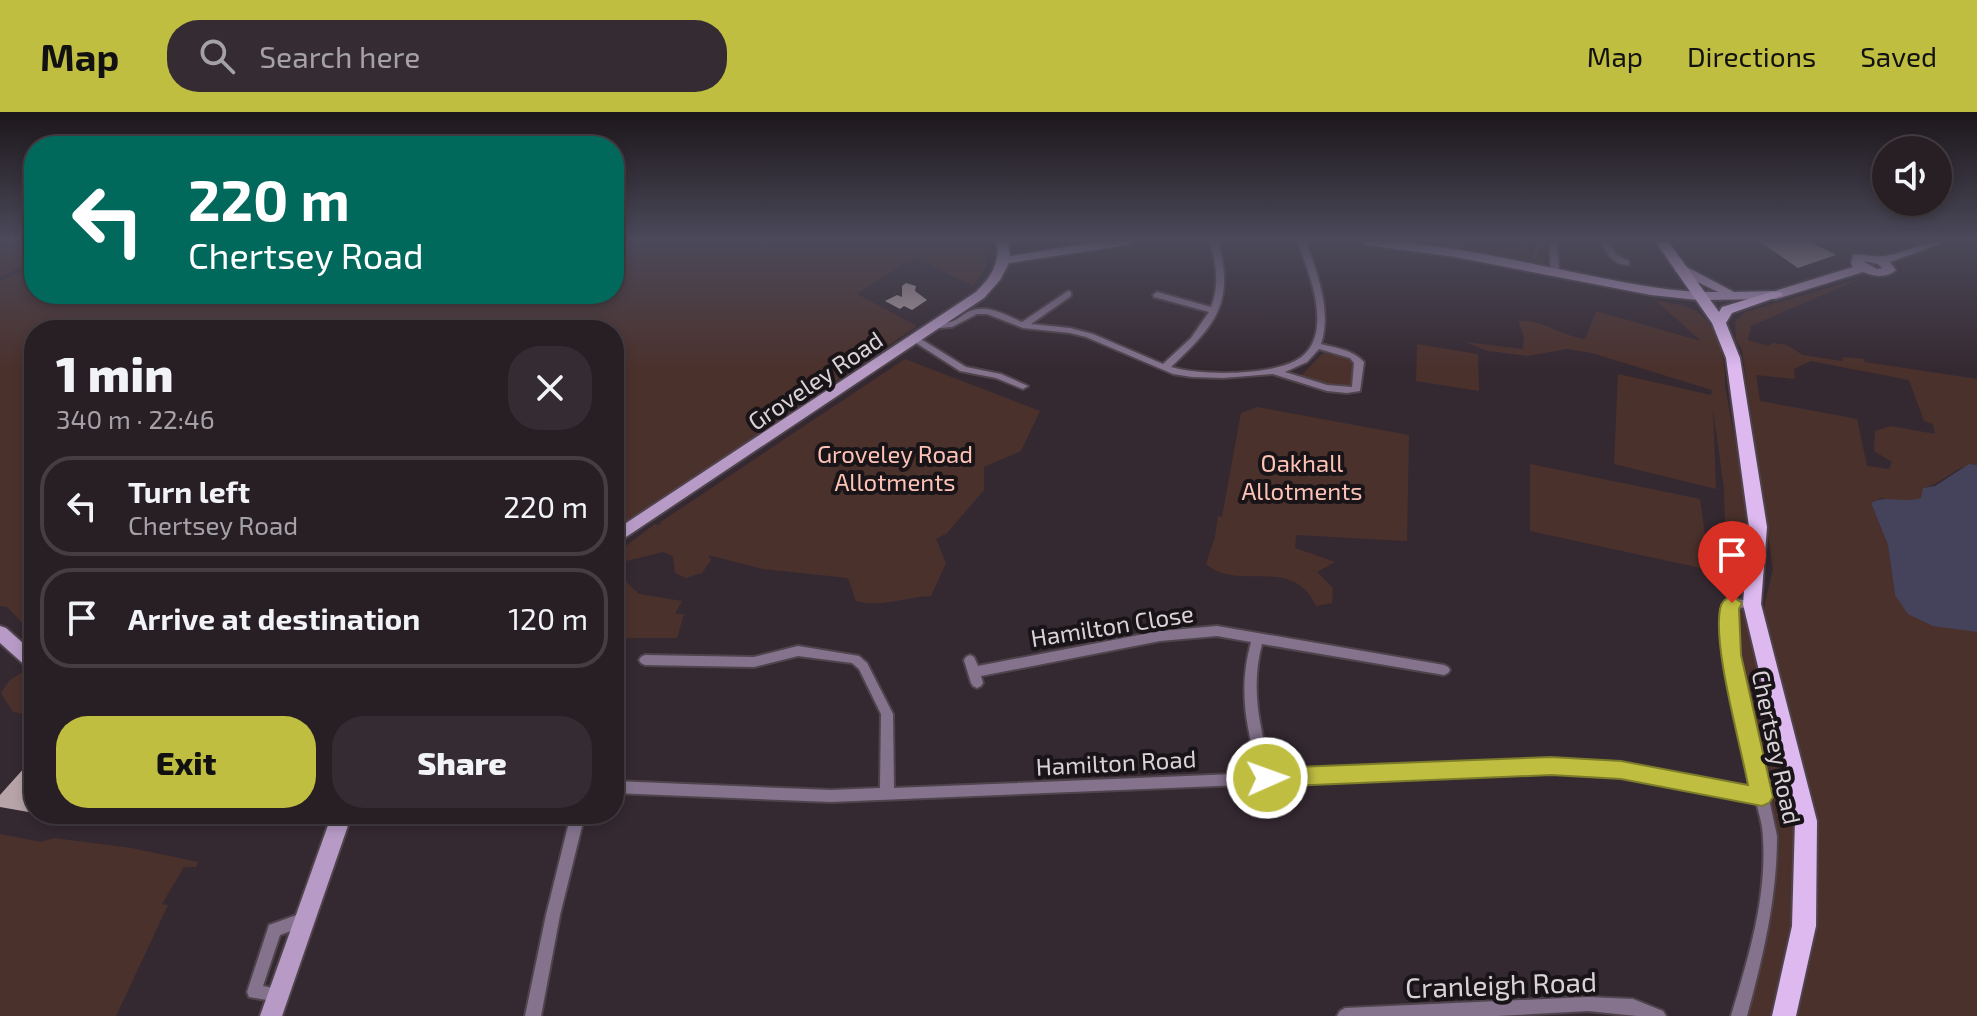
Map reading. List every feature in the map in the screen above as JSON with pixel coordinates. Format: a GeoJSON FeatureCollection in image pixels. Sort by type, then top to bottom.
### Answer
{"type":"FeatureCollection","features":[{"type":"Feature","properties":{"kind":"main road","name":"Chertsey Road"},"geometry":{"type":"LineString","coordinates":[[1689,283],[1719,323],[1733,358],[1756,510],[1757,566],[1752,604],[1806,821],[1808,870],[1804,926],[1784,1016]]}},
{"type":"Feature","properties":{"kind":"main road"},"geometry":{"type":"LineString","coordinates":[[1719,323],[1727,310],[1776,295]]}},
{"type":"Feature","properties":{"kind":"street","name":"Groveley Road"},"geometry":{"type":"LineString","coordinates":[[624,532],[938,325],[980,295],[990,283]]}},
{"type":"Feature","properties":{"kind":"street"},"geometry":{"type":"LineString","coordinates":[[1165,368],[1208,324],[1223,283]]}},
{"type":"Feature","properties":{"kind":"street"},"geometry":{"type":"LineString","coordinates":[[938,325],[956,325],[981,311],[1023,325],[1086,335],[1165,368],[1195,374],[1271,373],[1292,368],[1309,358],[1318,346],[1322,306],[1315,283]]}},
{"type":"Feature","properties":{"kind":"street"},"geometry":{"type":"LineString","coordinates":[[1610,283],[1698,296],[1746,297],[1776,295],[1814,283]]}},
{"type":"Feature","properties":{"kind":"street"},"geometry":{"type":"LineString","coordinates":[[1707,283],[1746,297]]}},
{"type":"Feature","properties":{"kind":"street"},"geometry":{"type":"LineString","coordinates":[[1023,325],[1068,294]]}},
{"type":"Feature","properties":{"kind":"street"},"geometry":{"type":"LineString","coordinates":[[1157,295],[1215,311]]}},
{"type":"Feature","properties":{"kind":"street"},"geometry":{"type":"LineString","coordinates":[[916,339],[963,369],[998,376],[1023,386]]}},
{"type":"Feature","properties":{"kind":"street"},"geometry":{"type":"LineString","coordinates":[[1271,373],[1315,385],[1348,391],[1357,389],[1359,362],[1353,356],[1318,346]]}},
{"type":"Feature","properties":{"kind":"street","name":"Chertsey Road"},"geometry":{"type":"LineString","coordinates":[[1739,1016],[1755,962],[1768,886],[1770,836],[1729,630],[1729,607],[1732,603],[1752,604]]}},
{"type":"Feature","properties":{"kind":"street","name":"Hamilton Close"},"geometry":{"type":"LineString","coordinates":[[973,672],[1160,636],[1217,631],[1444,671]]}},
{"type":"Feature","properties":{"kind":"street"},"geometry":{"type":"LineString","coordinates":[[0,633],[24,654]]}},
{"type":"Feature","properties":{"kind":"street"},"geometry":{"type":"LineString","coordinates":[[1258,639],[1249,669],[1247,691],[1267,778]]}},
{"type":"Feature","properties":{"kind":"street"},"geometry":{"type":"LineString","coordinates":[[645,660],[673,654],[754,662],[798,651],[855,659],[863,666],[887,714],[887,794]]}},
{"type":"Feature","properties":{"kind":"street","name":"Hamilton Road"},"geometry":{"type":"LineString","coordinates":[[624,787],[816,796],[1551,766],[1621,770],[1762,797]]}},
{"type":"Feature","properties":{"kind":"street"},"geometry":{"type":"LineString","coordinates":[[271,1016],[338,824]]}},
{"type":"Feature","properties":{"kind":"street"},"geometry":{"type":"LineString","coordinates":[[533,1016],[576,824]]}},
{"type":"Feature","properties":{"kind":"street","name":"Cranleigh Road"},"geometry":{"type":"LineString","coordinates":[[1345,1016],[1588,1004],[1633,1007],[1658,1016]]}},
{"type":"Feature","properties":{"kind":"green space"},"geometry":{"type":"Polygon","coordinates":[[[0,283],[24,283],[24,304],[624,304],[624,283],[874,283],[857,294],[917,326],[624,524],[624,320],[24,320],[24,625],[7,607],[0,606],[0,283]]]}},
{"type":"Feature","properties":{"kind":"green space"},"geometry":{"type":"Polygon","coordinates":[[[1850,283],[1751,326],[1748,340],[1768,346],[1773,343],[1787,345],[1803,355],[1842,361],[1843,357],[1864,359],[1865,362],[1977,379],[1977,465],[1963,467],[1923,488],[1922,498],[1906,503],[1881,498],[1871,503],[1888,545],[1895,595],[1977,632],[1977,1016],[1792,1016],[1812,918],[1764,625],[1765,602],[1773,570],[1742,350],[1736,340],[1735,321],[1745,312],[1850,283]],[[1811,361],[1794,369],[1795,379],[1756,375],[1760,401],[1857,419],[1867,466],[1889,469],[1892,462],[1874,451],[1875,431],[1891,426],[1935,434],[1933,424],[1924,421],[1909,380],[1811,361]]]}},
{"type":"Feature","properties":{"kind":"green space"},"geometry":{"type":"Polygon","coordinates":[[[1656,301],[1681,305],[1703,316],[1719,344],[1745,496],[1765,568],[1761,588],[1727,583],[1724,489],[1713,409],[1716,489],[1614,464],[1618,374],[1711,395],[1712,390],[1592,353],[1567,349],[1527,356],[1488,351],[1465,342],[1523,349],[1524,337],[1518,321],[1536,323],[1585,339],[1596,311],[1701,341],[1656,301]]]}},
{"type":"Feature","properties":{"kind":"green space"},"geometry":{"type":"Polygon","coordinates":[[[1417,344],[1478,354],[1479,391],[1416,381],[1417,344]]]}},
{"type":"Feature","properties":{"kind":"green space"},"geometry":{"type":"Polygon","coordinates":[[[1323,353],[1351,358],[1355,363],[1353,386],[1346,389],[1304,378],[1302,375],[1323,353]]]}},
{"type":"Feature","properties":{"kind":"green space","name":"Groveley Road Allotments"},"geometry":{"type":"Polygon","coordinates":[[[905,359],[1040,411],[1021,451],[984,467],[984,490],[947,533],[936,539],[946,563],[931,596],[865,603],[856,601],[848,578],[763,569],[708,555],[711,560],[702,573],[686,578],[675,573],[673,556],[663,552],[626,561],[624,547],[655,524],[661,525],[659,523],[905,359]]]}},
{"type":"Feature","properties":{"kind":"green space","name":"Oakhall Allotments"},"geometry":{"type":"Polygon","coordinates":[[[1257,407],[1409,435],[1407,541],[1296,535],[1295,548],[1335,562],[1317,572],[1333,588],[1332,603],[1316,606],[1306,590],[1293,582],[1219,572],[1206,564],[1218,516],[1222,517],[1241,413],[1257,407]]]}},
{"type":"Feature","properties":{"kind":"green space"},"geometry":{"type":"Polygon","coordinates":[[[1530,464],[1700,499],[1710,570],[1530,531],[1530,464]]]}},
{"type":"Feature","properties":{"kind":"green space"},"geometry":{"type":"Polygon","coordinates":[[[624,580],[639,594],[682,601],[675,614],[684,614],[677,638],[624,638],[624,580]]]}},
{"type":"Feature","properties":{"kind":"green space"},"geometry":{"type":"Polygon","coordinates":[[[1745,602],[1806,821],[1784,1016],[1739,1016],[1771,862],[1732,655],[1732,603],[1745,602]]]}},
{"type":"Feature","properties":{"kind":"green space"},"geometry":{"type":"Polygon","coordinates":[[[21,673],[24,675],[24,714],[13,712],[1,693],[9,681],[21,673]]]}},
{"type":"Feature","properties":{"kind":"green space"},"geometry":{"type":"Polygon","coordinates":[[[0,834],[41,842],[54,838],[131,848],[198,862],[196,867],[184,867],[162,904],[168,905],[116,1016],[0,1016],[0,834]]]}},
{"type":"Feature","properties":{"kind":"shaded area"},"geometry":{"type":"Polygon","coordinates":[[[1969,464],[1977,465],[1977,632],[1933,626],[1908,614],[1895,595],[1888,545],[1871,503],[1883,499],[1921,498],[1923,488],[1935,486],[1969,464]]]}},
{"type":"Feature","properties":{"kind":"building"},"geometry":{"type":"Polygon","coordinates":[[[907,283],[916,286],[915,291],[927,300],[912,310],[904,306],[900,309],[885,301],[897,295],[902,297],[902,286],[907,283]]]}},
{"type":"Feature","properties":{"kind":"building"},"geometry":{"type":"Polygon","coordinates":[[[24,768],[24,811],[0,807],[0,795],[24,768]]]}},
{"type":"Feature","properties":{"kind":"route"},"geometry":{"type":"LineString","coordinates":[[1267,778],[1551,766],[1621,770],[1762,797],[1732,655],[1729,630],[1729,607],[1732,603]]}}]}
